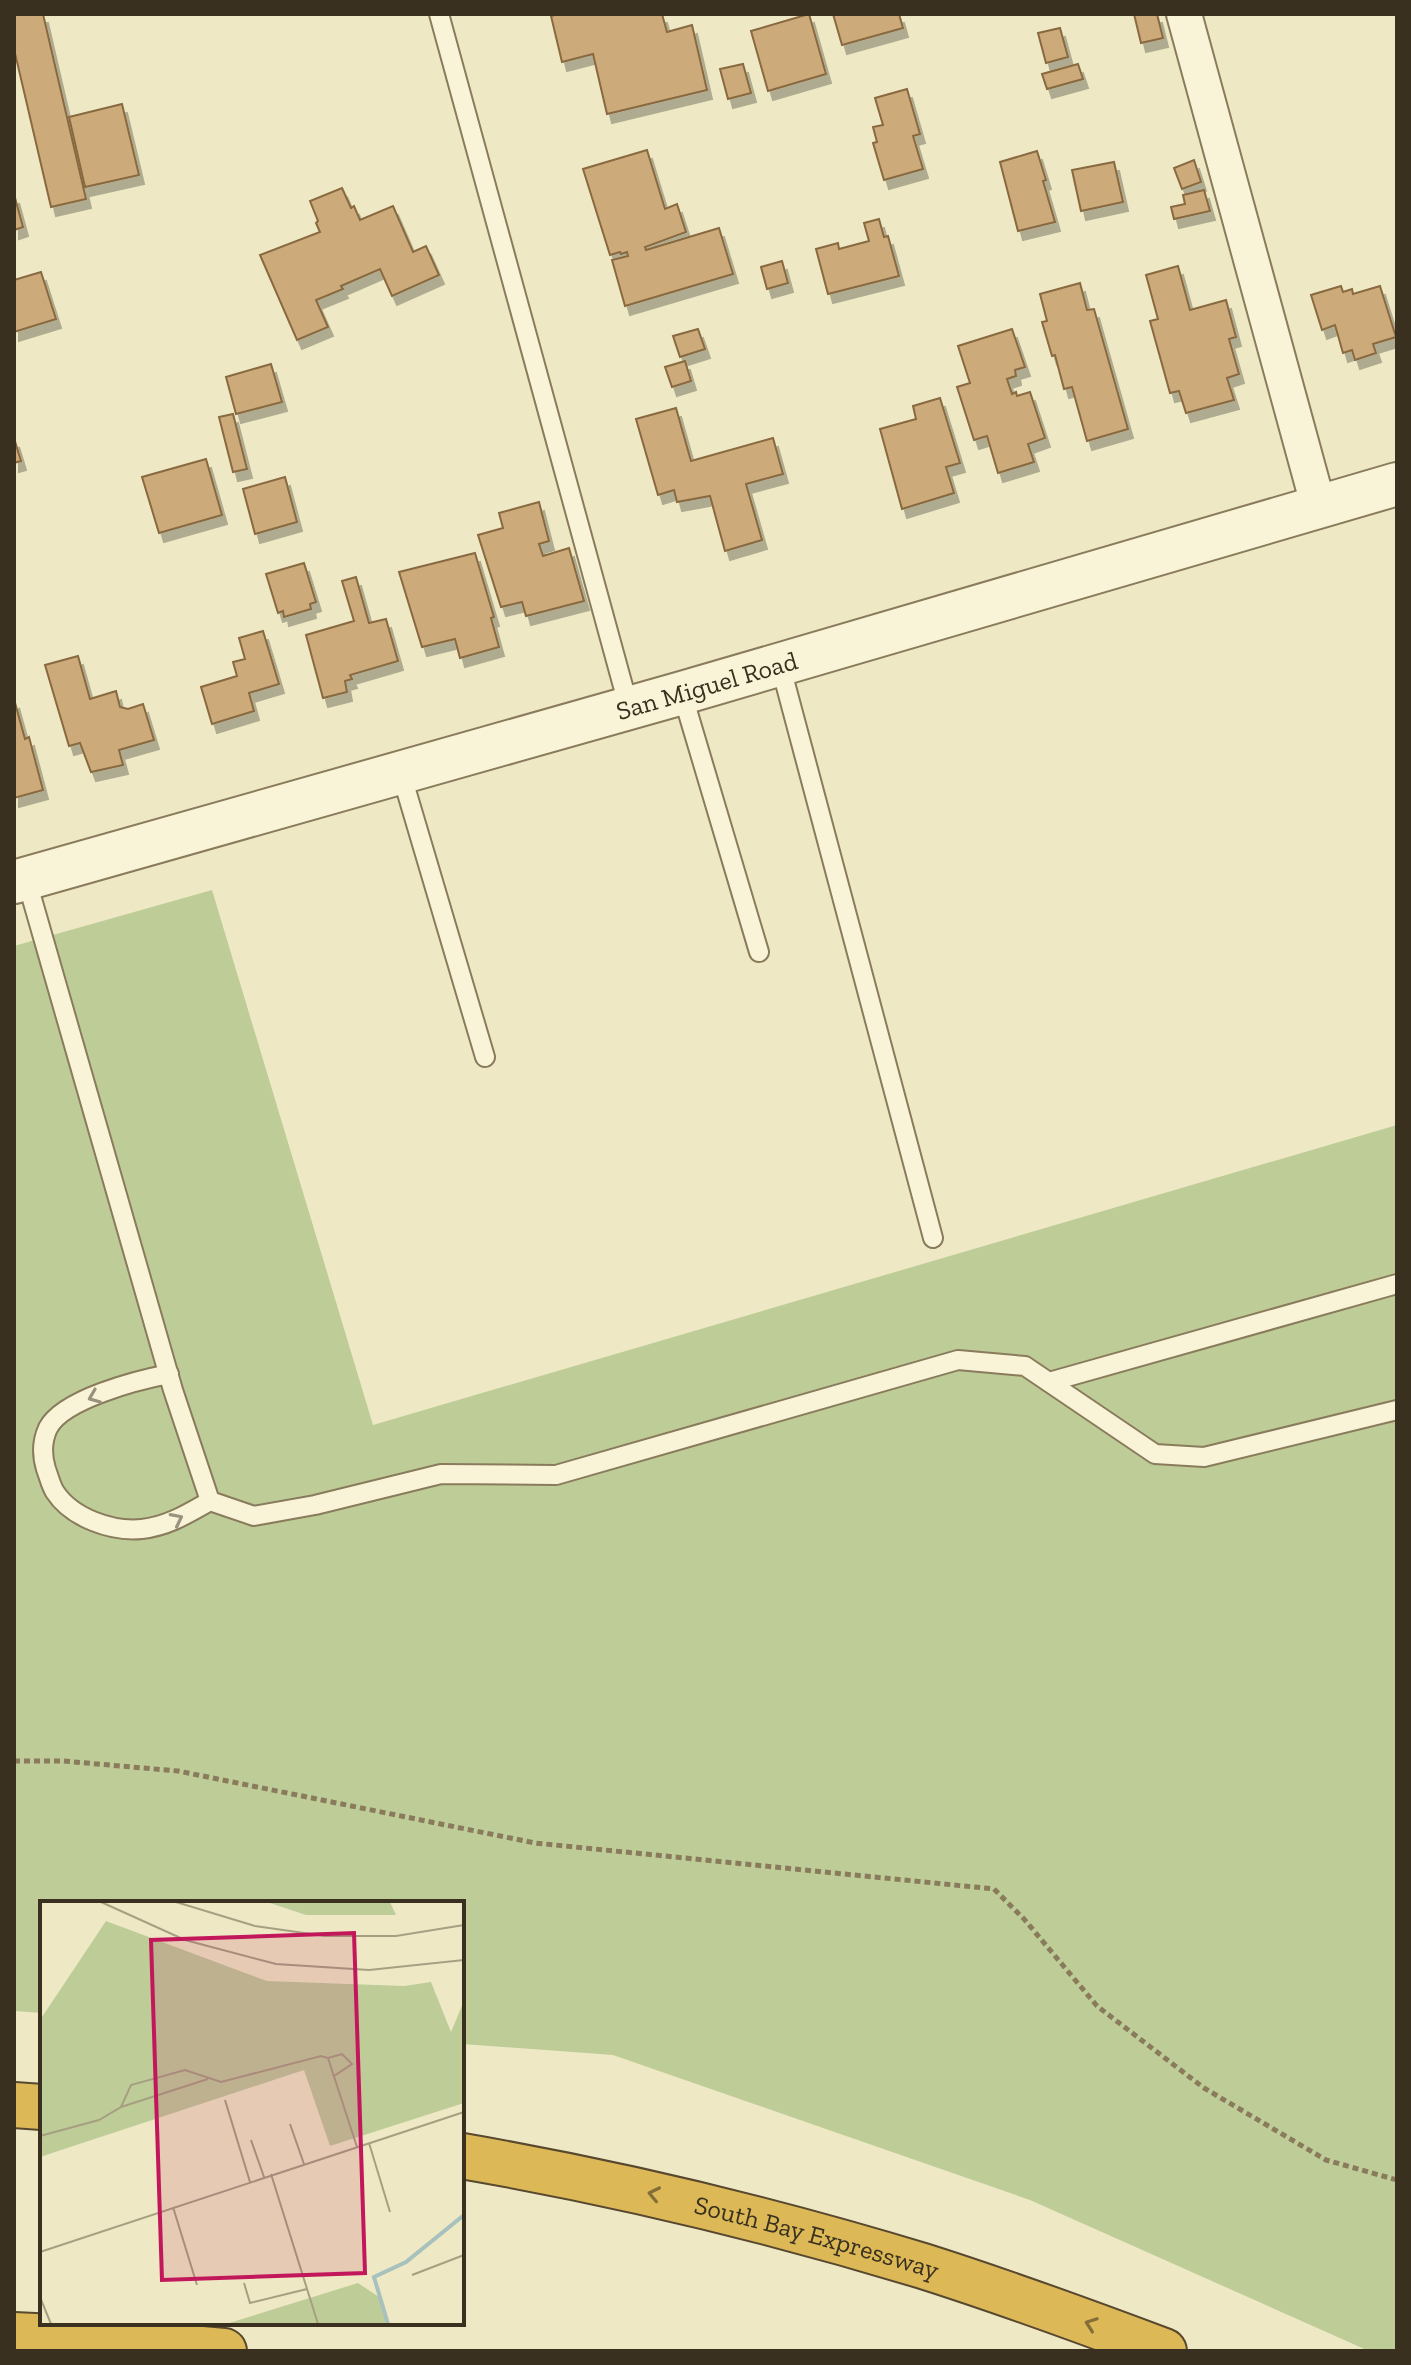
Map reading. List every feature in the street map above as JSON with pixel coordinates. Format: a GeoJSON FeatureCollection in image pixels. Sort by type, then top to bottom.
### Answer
{"type":"FeatureCollection","features":[{"type":"Feature","properties":{"kind":"highway"},"geometry":{"type":"LineString","coordinates":[[14,2105],[40,2107]]}},
{"type":"Feature","properties":{"kind":"highway","name":"South Bay Expressway"},"geometry":{"type":"LineString","coordinates":[[464,2156],[546,2170],[799,2230],[979,2285],[1164,2351]]}},
{"type":"Feature","properties":{"kind":"highway"},"geometry":{"type":"LineString","coordinates":[[14,2335],[224,2351]]}},
{"type":"Feature","properties":{"kind":"street"},"geometry":{"type":"LineString","coordinates":[[1184,14],[1319,508]]}},
{"type":"Feature","properties":{"kind":"street","name":"San Miguel Road"},"geometry":{"type":"LineString","coordinates":[[20,880],[682,693],[1397,484]]}},
{"type":"Feature","properties":{"kind":"lane"},"geometry":{"type":"LineString","coordinates":[[439,14],[629,708]]}},
{"type":"Feature","properties":{"kind":"lane"},"geometry":{"type":"LineString","coordinates":[[780,664],[933,1238]]}},
{"type":"Feature","properties":{"kind":"lane"},"geometry":{"type":"LineString","coordinates":[[682,693],[759,952]]}},
{"type":"Feature","properties":{"kind":"lane"},"geometry":{"type":"LineString","coordinates":[[401,773],[485,1057]]}},
{"type":"Feature","properties":{"kind":"lane"},"geometry":{"type":"LineString","coordinates":[[20,880],[210,1501]]}},
{"type":"Feature","properties":{"kind":"lane"},"geometry":{"type":"LineString","coordinates":[[1049,1382],[1397,1284]]}},
{"type":"Feature","properties":{"kind":"lane"},"geometry":{"type":"LineString","coordinates":[[169,1374],[133,1381],[69,1407],[49,1427],[41,1455],[55,1492],[74,1512],[108,1526],[139,1529],[167,1525],[210,1501],[254,1516],[315,1505],[441,1474],[556,1475],[958,1360],[1025,1366],[1155,1454],[1204,1457],[1397,1410]]}},
{"type":"Feature","properties":{"kind":"path"},"geometry":{"type":"LineString","coordinates":[[14,1761],[63,1761],[178,1771],[535,1843],[994,1889],[1024,1919],[1097,2006],[1204,2088],[1326,2160],[1397,2180]]}},
{"type":"Feature","properties":{"kind":"green space"},"geometry":{"type":"Polygon","coordinates":[[[212,890],[373,1425],[1397,1125],[1397,2351],[1369,2351],[1030,2200],[613,2055],[464,2044],[464,1901],[40,1901],[40,2013],[14,2011],[14,946],[212,890]]]}},
{"type":"Feature","properties":{"kind":"building"},"geometry":{"type":"Polygon","coordinates":[[[14,14],[43,14],[86,199],[51,207],[14,49],[14,14]]]}},
{"type":"Feature","properties":{"kind":"building"},"geometry":{"type":"Polygon","coordinates":[[[662,14],[667,32],[692,25],[707,90],[607,114],[593,54],[562,62],[551,16],[662,14]]]}},
{"type":"Feature","properties":{"kind":"building"},"geometry":{"type":"Polygon","coordinates":[[[809,14],[826,74],[768,91],[751,31],[809,14]]]}},
{"type":"Feature","properties":{"kind":"building"},"geometry":{"type":"Polygon","coordinates":[[[833,14],[899,14],[903,28],[842,45],[833,14]]]}},
{"type":"Feature","properties":{"kind":"building"},"geometry":{"type":"Polygon","coordinates":[[[1134,14],[1157,14],[1163,38],[1141,43],[1134,14]]]}},
{"type":"Feature","properties":{"kind":"building"},"geometry":{"type":"Polygon","coordinates":[[[1060,28],[1068,57],[1046,63],[1038,33],[1060,28]]]}},
{"type":"Feature","properties":{"kind":"building"},"geometry":{"type":"Polygon","coordinates":[[[743,64],[751,93],[728,99],[720,69],[743,64]]]}},
{"type":"Feature","properties":{"kind":"building"},"geometry":{"type":"Polygon","coordinates":[[[1078,64],[1083,79],[1047,89],[1042,74],[1078,64]]]}},
{"type":"Feature","properties":{"kind":"building"},"geometry":{"type":"Polygon","coordinates":[[[907,89],[920,134],[913,136],[923,169],[884,180],[873,143],[877,142],[873,127],[883,125],[875,98],[907,89]]]}},
{"type":"Feature","properties":{"kind":"building"},"geometry":{"type":"Polygon","coordinates":[[[122,104],[139,175],[85,187],[69,117],[122,104]]]}},
{"type":"Feature","properties":{"kind":"building"},"geometry":{"type":"Polygon","coordinates":[[[647,150],[665,209],[677,204],[686,232],[645,247],[646,250],[719,228],[733,274],[625,306],[612,260],[628,256],[627,252],[610,255],[583,169],[647,150]]]}},
{"type":"Feature","properties":{"kind":"building"},"geometry":{"type":"Polygon","coordinates":[[[1037,151],[1055,222],[1018,231],[1000,162],[1037,151]]]}},
{"type":"Feature","properties":{"kind":"building"},"geometry":{"type":"Polygon","coordinates":[[[1194,160],[1201,182],[1182,189],[1174,168],[1194,160]]]}},
{"type":"Feature","properties":{"kind":"building"},"geometry":{"type":"Polygon","coordinates":[[[1114,162],[1123,202],[1081,211],[1072,170],[1114,162]]]}},
{"type":"Feature","properties":{"kind":"building"},"geometry":{"type":"Polygon","coordinates":[[[342,188],[360,220],[393,206],[413,252],[426,246],[439,275],[392,296],[380,269],[341,286],[343,289],[316,300],[328,327],[297,340],[260,255],[320,232],[310,201],[342,188]]]}},
{"type":"Feature","properties":{"kind":"building"},"geometry":{"type":"Polygon","coordinates":[[[1204,190],[1210,211],[1174,219],[1171,207],[1185,204],[1183,195],[1204,190]]]}},
{"type":"Feature","properties":{"kind":"building"},"geometry":{"type":"Polygon","coordinates":[[[14,194],[23,227],[14,230],[14,194]]]}},
{"type":"Feature","properties":{"kind":"building"},"geometry":{"type":"Polygon","coordinates":[[[879,219],[884,237],[888,236],[899,276],[828,294],[816,249],[838,243],[839,249],[869,241],[864,223],[879,219]]]}},
{"type":"Feature","properties":{"kind":"building"},"geometry":{"type":"Polygon","coordinates":[[[782,261],[788,283],[767,289],[761,267],[782,261]]]}},
{"type":"Feature","properties":{"kind":"building"},"geometry":{"type":"Polygon","coordinates":[[[1178,266],[1190,310],[1226,300],[1236,337],[1229,339],[1239,374],[1227,378],[1234,400],[1186,413],[1179,391],[1170,393],[1150,321],[1158,319],[1146,275],[1178,266]]]}},
{"type":"Feature","properties":{"kind":"building"},"geometry":{"type":"Polygon","coordinates":[[[41,272],[56,319],[14,332],[14,280],[41,272]]]}},
{"type":"Feature","properties":{"kind":"building"},"geometry":{"type":"Polygon","coordinates":[[[1080,283],[1087,310],[1094,309],[1128,429],[1087,441],[1072,387],[1064,389],[1055,355],[1052,356],[1042,322],[1047,321],[1040,294],[1080,283]]]}},
{"type":"Feature","properties":{"kind":"building"},"geometry":{"type":"Polygon","coordinates":[[[1341,286],[1343,292],[1352,289],[1353,294],[1380,286],[1396,337],[1373,344],[1376,353],[1355,360],[1352,350],[1343,353],[1335,325],[1322,330],[1311,295],[1341,286]]]}},
{"type":"Feature","properties":{"kind":"building"},"geometry":{"type":"Polygon","coordinates":[[[698,329],[705,349],[680,357],[673,336],[698,329]]]}},
{"type":"Feature","properties":{"kind":"building"},"geometry":{"type":"Polygon","coordinates":[[[1012,329],[1025,367],[1015,370],[1016,376],[1007,379],[1012,394],[1016,392],[1017,396],[1030,392],[1045,438],[1028,444],[1034,462],[998,473],[987,436],[974,440],[957,387],[970,383],[958,346],[1012,329]]]}},
{"type":"Feature","properties":{"kind":"building"},"geometry":{"type":"Polygon","coordinates":[[[685,361],[691,381],[672,387],[665,367],[685,361]]]}},
{"type":"Feature","properties":{"kind":"building"},"geometry":{"type":"Polygon","coordinates":[[[271,364],[282,402],[236,414],[226,377],[271,364]]]}},
{"type":"Feature","properties":{"kind":"building"},"geometry":{"type":"Polygon","coordinates":[[[940,398],[960,463],[946,467],[954,493],[902,509],[880,429],[916,419],[913,406],[940,398]]]}},
{"type":"Feature","properties":{"kind":"building"},"geometry":{"type":"Polygon","coordinates":[[[676,408],[691,461],[773,438],[783,474],[746,484],[762,540],[725,551],[710,496],[677,502],[674,490],[658,495],[636,419],[676,408]]]}},
{"type":"Feature","properties":{"kind":"building"},"geometry":{"type":"Polygon","coordinates":[[[233,414],[247,469],[233,472],[219,417],[233,414]]]}},
{"type":"Feature","properties":{"kind":"building"},"geometry":{"type":"Polygon","coordinates":[[[14,438],[21,461],[14,463],[14,438]]]}},
{"type":"Feature","properties":{"kind":"building"},"geometry":{"type":"Polygon","coordinates":[[[206,459],[222,515],[159,533],[142,477],[206,459]]]}},
{"type":"Feature","properties":{"kind":"building"},"geometry":{"type":"Polygon","coordinates":[[[285,477],[297,522],[255,534],[243,489],[285,477]]]}},
{"type":"Feature","properties":{"kind":"building"},"geometry":{"type":"Polygon","coordinates":[[[539,502],[549,541],[539,544],[543,556],[569,548],[584,601],[526,616],[522,602],[501,607],[478,535],[503,528],[499,513],[539,502]]]}},
{"type":"Feature","properties":{"kind":"building"},"geometry":{"type":"Polygon","coordinates":[[[475,553],[494,617],[491,618],[499,647],[460,658],[455,639],[422,647],[399,572],[475,553]]]}},
{"type":"Feature","properties":{"kind":"building"},"geometry":{"type":"Polygon","coordinates":[[[304,563],[316,602],[310,604],[311,609],[284,617],[283,611],[278,613],[266,574],[304,563]]]}},
{"type":"Feature","properties":{"kind":"building"},"geometry":{"type":"Polygon","coordinates":[[[356,577],[369,623],[386,619],[398,661],[350,675],[352,679],[345,681],[347,692],[323,698],[306,635],[354,621],[342,581],[356,577]]]}},
{"type":"Feature","properties":{"kind":"building"},"geometry":{"type":"Polygon","coordinates":[[[263,631],[279,684],[249,693],[254,711],[212,724],[201,687],[237,676],[233,662],[245,659],[239,638],[263,631]]]}},
{"type":"Feature","properties":{"kind":"building"},"geometry":{"type":"Polygon","coordinates":[[[78,656],[90,699],[116,691],[120,707],[128,709],[143,704],[154,740],[119,750],[123,765],[91,772],[80,743],[69,746],[45,665],[78,656]]]}},
{"type":"Feature","properties":{"kind":"building"},"geometry":{"type":"Polygon","coordinates":[[[14,699],[25,739],[29,737],[43,790],[14,798],[14,699]]]}}]}
